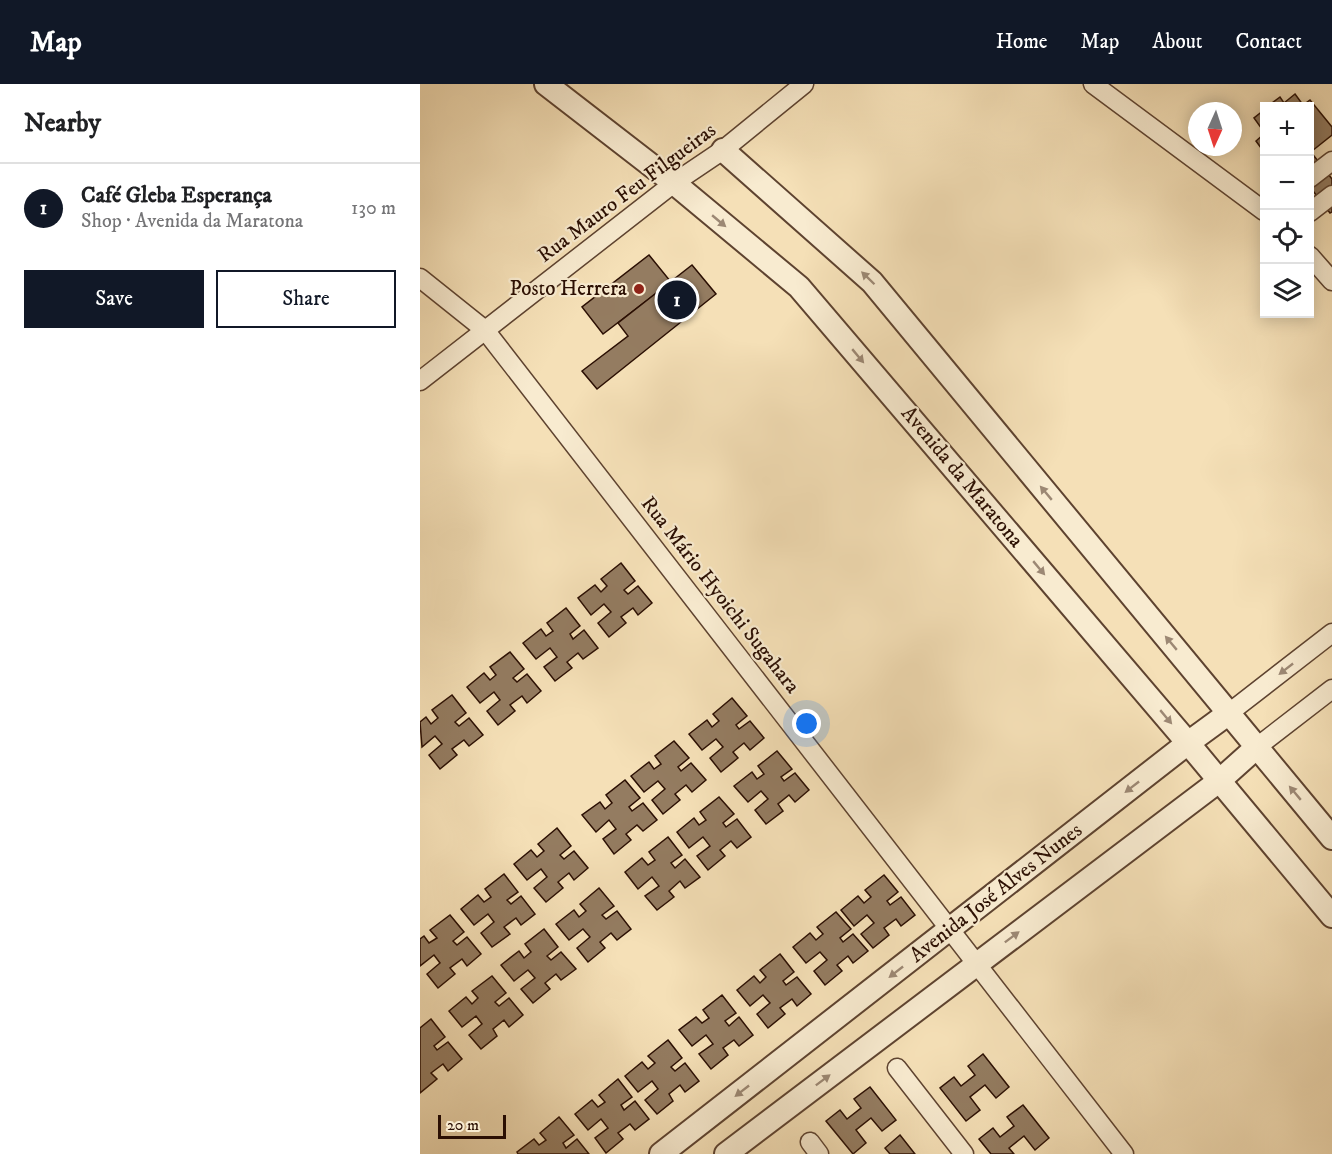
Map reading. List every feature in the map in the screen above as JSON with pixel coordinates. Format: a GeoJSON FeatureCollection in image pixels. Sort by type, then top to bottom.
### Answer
{"type":"FeatureCollection","features":[{"type":"Feature","properties":{"kind":"street","name":"Avenida da Maratona"},"geometry":{"type":"LineString","coordinates":[[546,84],[674,183],[799,286],[1188,743],[1332,916]]}},
{"type":"Feature","properties":{"kind":"street","name":"Rua Mauro Feu Filgueiras"},"geometry":{"type":"LineString","coordinates":[[420,381],[674,183],[723,150],[804,84]]}},
{"type":"Feature","properties":{"kind":"street"},"geometry":{"type":"LineString","coordinates":[[1093,84],[1261,210]]}},
{"type":"Feature","properties":{"kind":"street"},"geometry":{"type":"LineString","coordinates":[[723,150],[872,282],[1332,838]]}},
{"type":"Feature","properties":{"kind":"street"},"geometry":{"type":"LineString","coordinates":[[1314,175],[1332,161]]}},
{"type":"Feature","properties":{"kind":"street"},"geometry":{"type":"LineString","coordinates":[[1314,205],[1332,195]]}},
{"type":"Feature","properties":{"kind":"street"},"geometry":{"type":"LineString","coordinates":[[1314,261],[1332,281]]}},
{"type":"Feature","properties":{"kind":"street","name":"Rua Mário Hyoichi Sugahara"},"geometry":{"type":"LineString","coordinates":[[420,278],[485,330],[1124,1154]]}},
{"type":"Feature","properties":{"kind":"street","name":"Avenida José Alves Nunes"},"geometry":{"type":"LineString","coordinates":[[661,1154],[1332,633]]}},
{"type":"Feature","properties":{"kind":"street","name":"Avenida José Alves Nunes"},"geometry":{"type":"LineString","coordinates":[[726,1154],[1219,781],[1257,747],[1332,689]]}},
{"type":"Feature","properties":{"kind":"street"},"geometry":{"type":"LineString","coordinates":[[897,1068],[964,1154]]}},
{"type":"Feature","properties":{"kind":"building"},"geometry":{"type":"Polygon","coordinates":[[[1295,94],[1301,102],[1285,102],[1295,94]]]}},
{"type":"Feature","properties":{"kind":"building"},"geometry":{"type":"Polygon","coordinates":[[[1280,97],[1283,102],[1273,102],[1280,97]]]}},
{"type":"Feature","properties":{"kind":"building"},"geometry":{"type":"Polygon","coordinates":[[[1314,105],[1332,127],[1332,135],[1314,149],[1314,105]]]}},
{"type":"Feature","properties":{"kind":"building"},"geometry":{"type":"Polygon","coordinates":[[[1260,113],[1260,126],[1254,118],[1260,113]]]}},
{"type":"Feature","properties":{"kind":"building"},"geometry":{"type":"Polygon","coordinates":[[[1314,156],[1332,179],[1332,212],[1330,213],[1314,192],[1314,156]]]}},
{"type":"Feature","properties":{"kind":"building"},"geometry":{"type":"Polygon","coordinates":[[[649,255],[671,282],[603,334],[582,307],[649,255]]]}},
{"type":"Feature","properties":{"kind":"building"},"geometry":{"type":"Polygon","coordinates":[[[692,265],[716,294],[597,389],[582,371],[628,336],[618,323],[692,265]]]}},
{"type":"Feature","properties":{"kind":"building"},"geometry":{"type":"Polygon","coordinates":[[[621,563],[635,581],[624,590],[628,594],[638,586],[652,603],[638,615],[633,608],[621,617],[626,623],[609,637],[598,623],[611,612],[604,604],[591,615],[578,598],[595,585],[601,592],[607,586],[601,579],[621,563]]]}},
{"type":"Feature","properties":{"kind":"building"},"geometry":{"type":"Polygon","coordinates":[[[566,608],[580,626],[570,634],[573,639],[584,630],[598,648],[583,659],[578,653],[567,662],[572,668],[555,681],[544,667],[557,657],[550,648],[536,659],[523,643],[541,629],[546,636],[553,631],[547,623],[566,608]]]}},
{"type":"Feature","properties":{"kind":"building"},"geometry":{"type":"Polygon","coordinates":[[[510,652],[524,669],[513,678],[517,682],[527,674],[541,691],[527,703],[522,696],[510,705],[515,711],[498,725],[487,711],[500,700],[494,692],[480,703],[467,687],[484,673],[490,680],[496,675],[490,667],[510,652]]]}},
{"type":"Feature","properties":{"kind":"building"},"geometry":{"type":"Polygon","coordinates":[[[452,695],[466,713],[455,722],[459,726],[469,718],[483,735],[469,746],[464,740],[452,749],[457,755],[440,769],[429,755],[442,744],[435,736],[422,747],[420,722],[426,717],[431,724],[438,718],[432,710],[452,695]]]}},
{"type":"Feature","properties":{"kind":"building"},"geometry":{"type":"Polygon","coordinates":[[[732,698],[747,716],[736,725],[739,729],[750,721],[764,738],[750,750],[744,743],[733,752],[738,758],[721,772],[710,758],[723,747],[716,739],[702,750],[689,734],[707,720],[712,727],[719,721],[713,714],[732,698]]]}},
{"type":"Feature","properties":{"kind":"building"},"geometry":{"type":"Polygon","coordinates":[[[674,741],[689,758],[678,767],[681,771],[691,763],[706,780],[692,792],[686,785],[675,794],[680,800],[663,814],[652,800],[665,789],[658,781],[644,792],[631,776],[649,762],[654,769],[661,764],[655,756],[674,741]]]}},
{"type":"Feature","properties":{"kind":"building"},"geometry":{"type":"Polygon","coordinates":[[[777,751],[792,769],[781,777],[784,781],[795,773],[809,790],[795,802],[789,795],[778,804],[783,811],[766,824],[755,810],[768,799],[761,791],[748,802],[734,786],[752,772],[757,779],[764,774],[758,766],[777,751]]]}},
{"type":"Feature","properties":{"kind":"building"},"geometry":{"type":"Polygon","coordinates":[[[625,780],[640,798],[629,807],[632,811],[643,803],[657,820],[643,831],[637,825],[626,834],[631,840],[614,854],[603,839],[616,829],[609,820],[596,832],[582,815],[600,802],[605,809],[612,803],[606,795],[625,780]]]}},
{"type":"Feature","properties":{"kind":"building"},"geometry":{"type":"Polygon","coordinates":[[[719,797],[734,814],[723,823],[726,827],[737,819],[751,837],[737,848],[731,841],[720,850],[725,856],[708,870],[697,856],[710,846],[703,837],[689,848],[677,832],[694,818],[699,825],[706,820],[700,812],[719,797]]]}},
{"type":"Feature","properties":{"kind":"building"},"geometry":{"type":"Polygon","coordinates":[[[557,828],[571,846],[560,855],[564,859],[574,851],[588,868],[574,880],[569,873],[558,882],[563,888],[546,902],[534,888],[547,877],[541,869],[527,880],[514,864],[531,850],[537,857],[544,851],[538,844],[557,828]]]}},
{"type":"Feature","properties":{"kind":"building"},"geometry":{"type":"Polygon","coordinates":[[[668,837],[682,855],[671,863],[675,868],[685,859],[700,877],[685,888],[680,881],[669,891],[674,897],[657,910],[645,896],[659,886],[652,877],[638,889],[625,872],[642,858],[648,865],[655,860],[649,852],[668,837]]]}},
{"type":"Feature","properties":{"kind":"building"},"geometry":{"type":"Polygon","coordinates":[[[504,874],[518,892],[507,900],[511,904],[521,896],[535,914],[521,925],[516,918],[504,927],[510,934],[492,947],[481,933],[494,922],[488,914],[474,925],[461,909],[478,895],[484,902],[491,897],[485,889],[504,874]]]}},
{"type":"Feature","properties":{"kind":"building"},"geometry":{"type":"Polygon","coordinates":[[[884,875],[898,892],[887,901],[890,905],[901,897],[915,915],[901,926],[896,919],[884,928],[889,935],[873,948],[861,934],[874,923],[867,915],[854,926],[841,910],[858,896],[864,903],[871,897],[865,890],[884,875]]]}},
{"type":"Feature","properties":{"kind":"building"},"geometry":{"type":"Polygon","coordinates":[[[599,888],[614,906],[602,915],[606,919],[617,911],[631,929],[617,940],[611,933],[600,942],[605,948],[588,962],[577,948],[590,937],[583,929],[569,940],[556,924],[574,910],[579,917],[586,911],[580,904],[599,888]]]}},
{"type":"Feature","properties":{"kind":"building"},"geometry":{"type":"Polygon","coordinates":[[[836,912],[851,929],[840,938],[843,942],[853,934],[868,951],[853,963],[848,956],[837,965],[842,971],[825,985],[814,971],[827,960],[820,952],[806,963],[793,947],[810,933],[816,940],[823,934],[817,927],[836,912]]]}},
{"type":"Feature","properties":{"kind":"building"},"geometry":{"type":"Polygon","coordinates":[[[450,915],[464,932],[453,941],[457,945],[467,937],[481,954],[467,966],[462,959],[450,968],[455,974],[438,988],[427,974],[440,963],[434,955],[420,966],[420,939],[424,936],[429,943],[437,938],[430,930],[450,915]]]}},
{"type":"Feature","properties":{"kind":"building"},"geometry":{"type":"Polygon","coordinates":[[[544,929],[558,947],[547,956],[551,960],[561,952],[576,969],[561,980],[556,974],[545,983],[550,989],[533,1003],[521,989],[535,978],[528,970],[514,981],[501,965],[519,951],[524,958],[531,952],[525,944],[544,929]]]}},
{"type":"Feature","properties":{"kind":"building"},"geometry":{"type":"Polygon","coordinates":[[[780,954],[794,972],[783,981],[786,985],[797,977],[811,994],[797,1006],[792,999],[780,1008],[785,1014],[768,1028],[757,1014],[770,1003],[763,995],[750,1006],[737,990],[754,976],[760,983],[766,977],[760,970],[780,954]]]}},
{"type":"Feature","properties":{"kind":"building"},"geometry":{"type":"Polygon","coordinates":[[[492,976],[506,993],[495,1002],[499,1006],[509,998],[523,1015],[509,1027],[504,1020],[493,1029],[497,1036],[481,1049],[469,1035],[482,1024],[476,1016],[462,1027],[449,1011],[466,997],[472,1004],[478,998],[472,991],[492,976]]]}},
{"type":"Feature","properties":{"kind":"building"},"geometry":{"type":"Polygon","coordinates":[[[722,995],[736,1013],[725,1021],[729,1026],[739,1017],[753,1035],[739,1046],[734,1040],[723,1048],[728,1055],[711,1069],[699,1054],[713,1044],[706,1035],[692,1046],[679,1030],[696,1017],[702,1023],[709,1018],[703,1010],[722,995]]]}},
{"type":"Feature","properties":{"kind":"building"},"geometry":{"type":"Polygon","coordinates":[[[431,1019],[445,1037],[434,1046],[437,1050],[448,1042],[462,1059],[448,1071],[443,1064],[431,1073],[437,1079],[420,1093],[420,1028],[431,1019]]]}},
{"type":"Feature","properties":{"kind":"building"},"geometry":{"type":"Polygon","coordinates":[[[668,1040],[682,1058],[671,1067],[675,1071],[685,1063],[699,1081],[685,1092],[680,1085],[669,1094],[673,1101],[657,1114],[645,1100],[658,1089],[652,1081],[638,1092],[625,1076],[642,1062],[648,1069],[655,1063],[648,1056],[668,1040]]]}},
{"type":"Feature","properties":{"kind":"building"},"geometry":{"type":"Polygon","coordinates":[[[983,1054],[1009,1087],[996,1098],[985,1085],[970,1097],[980,1110],[966,1121],[940,1088],[954,1077],[961,1086],[975,1075],[968,1066],[983,1054]]]}},
{"type":"Feature","properties":{"kind":"building"},"geometry":{"type":"Polygon","coordinates":[[[618,1079],[632,1097],[621,1105],[624,1110],[635,1101],[649,1119],[635,1130],[630,1124],[618,1133],[623,1139],[606,1153],[595,1138],[608,1128],[601,1119],[588,1130],[575,1114],[592,1100],[598,1107],[605,1102],[599,1095],[618,1079]]]}},
{"type":"Feature","properties":{"kind":"building"},"geometry":{"type":"Polygon","coordinates":[[[870,1087],[896,1120],[882,1131],[871,1118],[856,1130],[866,1143],[853,1154],[826,1121],[840,1110],[847,1119],[861,1108],[854,1099],[870,1087]]]}},
{"type":"Feature","properties":{"kind":"building"},"geometry":{"type":"Polygon","coordinates":[[[1023,1105],[1049,1138],[1035,1150],[1024,1136],[1009,1148],[1014,1154],[991,1154],[979,1139],[993,1128],[1000,1137],[1014,1126],[1007,1117],[1023,1105]]]}},
{"type":"Feature","properties":{"kind":"building"},"geometry":{"type":"Polygon","coordinates":[[[559,1117],[574,1135],[563,1143],[566,1148],[577,1139],[589,1154],[518,1154],[517,1152],[534,1139],[539,1145],[546,1140],[540,1133],[559,1117]]]}},
{"type":"Feature","properties":{"kind":"building"},"geometry":{"type":"Polygon","coordinates":[[[900,1135],[915,1154],[890,1154],[885,1148],[900,1135]]]}},
{"type":"Feature","properties":{"kind":"place","name":"Posto Herrera"},"geometry":{"type":"Point","coordinates":[639,289]}},
{"type":"Feature","properties":{"kind":"place","name":"Café Gleba Esperança"},"geometry":{"type":"Point","coordinates":[677,300]}}]}
